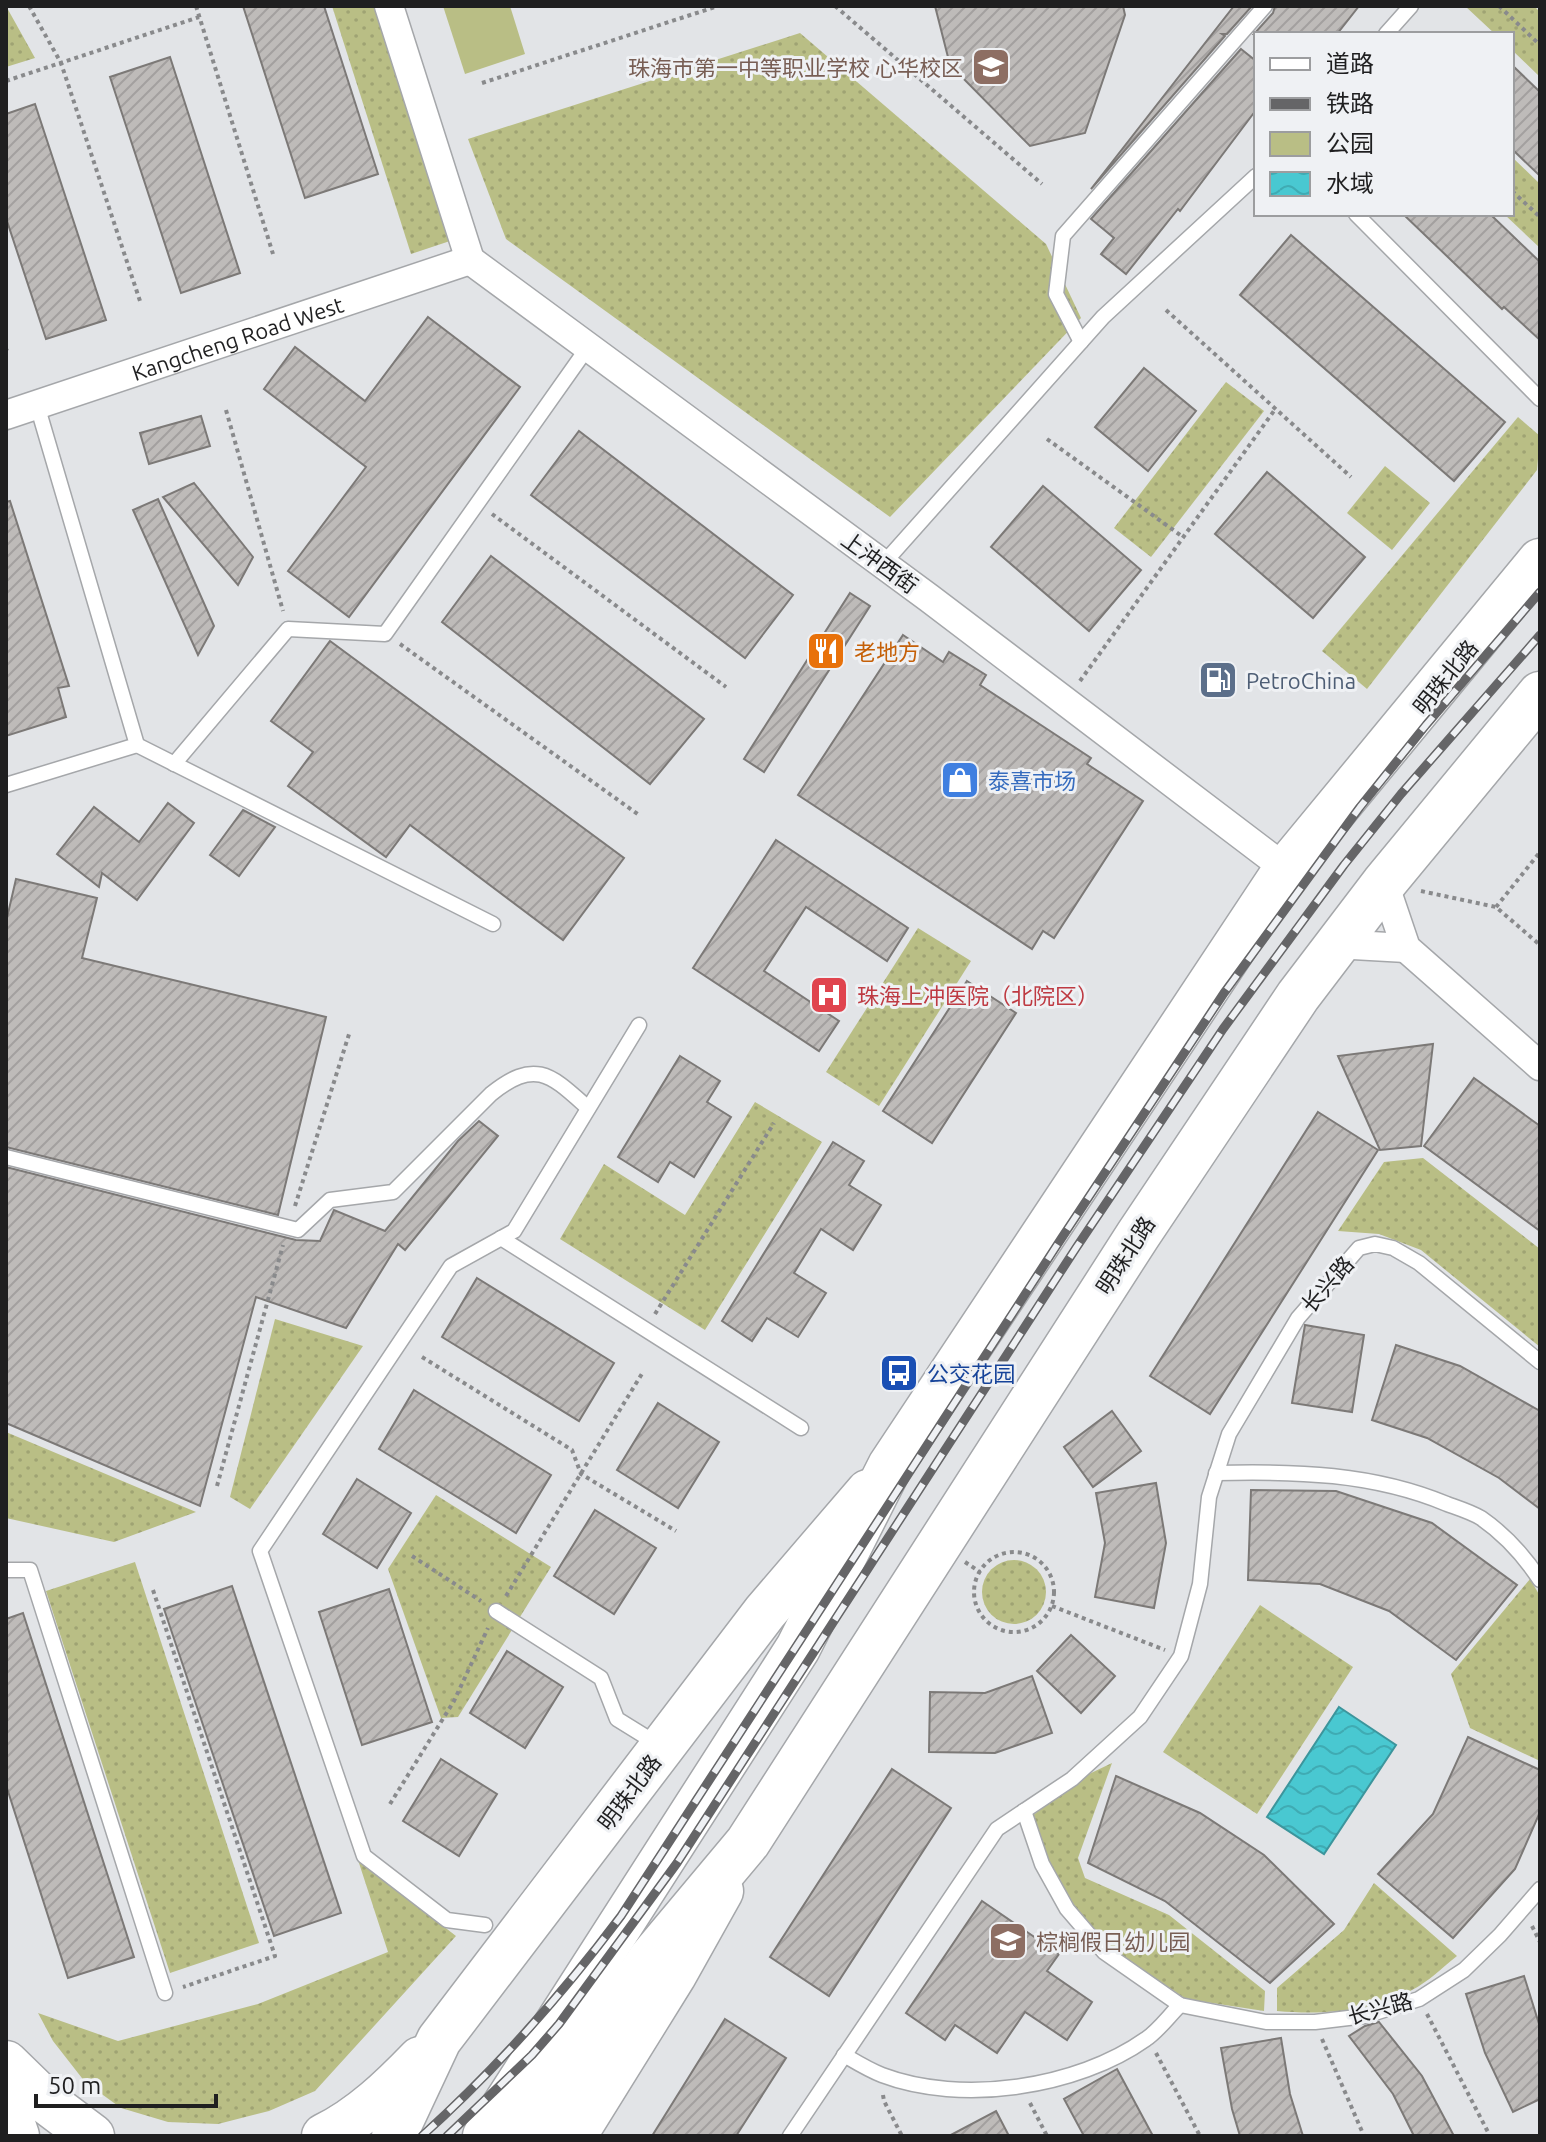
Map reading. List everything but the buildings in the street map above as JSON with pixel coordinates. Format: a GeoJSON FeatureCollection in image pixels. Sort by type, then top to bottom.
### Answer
{"type":"FeatureCollection","features":[{"type":"Feature","properties":{"kind":"main road","name":"明珠北路"},"geometry":{"type":"LineString","coordinates":[[485,2136],[798,1648],[890,1466],[1286,869],[1537,559]]}},
{"type":"Feature","properties":{"kind":"main road","name":"明珠北路"},"geometry":{"type":"LineString","coordinates":[[574,2136],[674,1975],[748,1842],[1130,1248],[1335,944],[1540,694]]}},
{"type":"Feature","properties":{"kind":"main road","name":"明珠北路"},"geometry":{"type":"LineString","coordinates":[[394,2136],[439,2040],[765,1612],[890,1466]]}},
{"type":"Feature","properties":{"kind":"main road","name":"明珠北路"},"geometry":{"type":"LineString","coordinates":[[533,2136],[651,1958],[748,1842]]}},
{"type":"Feature","properties":{"kind":"main road"},"geometry":{"type":"LineString","coordinates":[[324,2136],[386,2093],[439,2040]]}},
{"type":"Feature","properties":{"kind":"main road"},"geometry":{"type":"LineString","coordinates":[[6,2063],[44,2100],[92,2136]]}},
{"type":"Feature","properties":{"kind":"main road"},"geometry":{"type":"LineString","coordinates":[[6,2103],[17,2136]]}},
{"type":"Feature","properties":{"kind":"street"},"geometry":{"type":"LineString","coordinates":[[389,6],[470,260]]}},
{"type":"Feature","properties":{"kind":"street","name":"上沖西街"},"geometry":{"type":"LineString","coordinates":[[470,260],[883,564],[1286,869]]}},
{"type":"Feature","properties":{"kind":"street","name":"Kangcheng Road West"},"geometry":{"type":"LineString","coordinates":[[6,415],[470,260]]}},
{"type":"Feature","properties":{"kind":"street"},"geometry":{"type":"LineString","coordinates":[[1384,883],[1406,948],[1540,1066]]}},
{"type":"Feature","properties":{"kind":"street"},"geometry":{"type":"LineString","coordinates":[[1335,944],[1406,948]]}},
{"type":"Feature","properties":{"kind":"lane"},"geometry":{"type":"LineString","coordinates":[[1081,342],[1056,294],[1063,236],[1265,6]]}},
{"type":"Feature","properties":{"kind":"lane"},"geometry":{"type":"LineString","coordinates":[[1388,32],[1411,6]]}},
{"type":"Feature","properties":{"kind":"lane"},"geometry":{"type":"LineString","coordinates":[[883,564],[1103,317],[1254,178]]}},
{"type":"Feature","properties":{"kind":"lane"},"geometry":{"type":"LineString","coordinates":[[1358,216],[1540,399]]}},
{"type":"Feature","properties":{"kind":"lane"},"geometry":{"type":"LineString","coordinates":[[174,764],[288,629],[385,634],[588,347]]}},
{"type":"Feature","properties":{"kind":"lane"},"geometry":{"type":"LineString","coordinates":[[37,405],[137,745]]}},
{"type":"Feature","properties":{"kind":"lane"},"geometry":{"type":"LineString","coordinates":[[6,785],[137,745],[493,924]]}},
{"type":"Feature","properties":{"kind":"lane"},"geometry":{"type":"LineString","coordinates":[[485,1925],[447,1920],[364,1856],[260,1551],[451,1266],[514,1231],[639,1025]]}},
{"type":"Feature","properties":{"kind":"lane"},"geometry":{"type":"LineString","coordinates":[[6,1157],[298,1230],[330,1200],[393,1192],[507,1081],[539,1074],[554,1078],[588,1108]]}},
{"type":"Feature","properties":{"kind":"lane"},"geometry":{"type":"LineString","coordinates":[[501,1238],[801,1428]]}},
{"type":"Feature","properties":{"kind":"lane","name":"长兴路"},"geometry":{"type":"LineString","coordinates":[[790,2136],[997,1829],[1072,1779],[1140,1717],[1181,1656],[1200,1584],[1209,1497],[1229,1434],[1298,1318],[1359,1248],[1375,1244],[1393,1248],[1419,1263],[1540,1362]]}},
{"type":"Feature","properties":{"kind":"lane"},"geometry":{"type":"LineString","coordinates":[[1216,1473],[1286,1472],[1352,1477],[1421,1493],[1480,1517],[1527,1560],[1540,1580]]}},
{"type":"Feature","properties":{"kind":"lane"},"geometry":{"type":"LineString","coordinates":[[6,1570],[30,1570],[165,1993]]}},
{"type":"Feature","properties":{"kind":"lane"},"geometry":{"type":"LineString","coordinates":[[496,1611],[601,1678],[617,1719],[663,1747]]}},
{"type":"Feature","properties":{"kind":"lane","name":"长兴路"},"geometry":{"type":"LineString","coordinates":[[1024,1811],[1042,1864],[1067,1909],[1104,1952],[1180,2005],[1266,2022],[1315,2022],[1365,2016],[1419,1999],[1464,1970],[1540,1889]]}},
{"type":"Feature","properties":{"kind":"lane"},"geometry":{"type":"LineString","coordinates":[[844,2055],[882,2075],[923,2086],[969,2090],[1021,2086],[1071,2076],[1113,2059],[1148,2038],[1180,2005]]}},
{"type":"Feature","properties":{"kind":"path"},"geometry":{"type":"LineString","coordinates":[[29,6],[61,63],[141,304]]}},
{"type":"Feature","properties":{"kind":"path"},"geometry":{"type":"LineString","coordinates":[[196,6],[273,254]]}},
{"type":"Feature","properties":{"kind":"path"},"geometry":{"type":"LineString","coordinates":[[482,83],[718,6]]}},
{"type":"Feature","properties":{"kind":"path"},"geometry":{"type":"LineString","coordinates":[[835,6],[1042,184]]}},
{"type":"Feature","properties":{"kind":"path"},"geometry":{"type":"LineString","coordinates":[[1499,6],[1540,45]]}},
{"type":"Feature","properties":{"kind":"path"},"geometry":{"type":"LineString","coordinates":[[6,81],[199,17]]}},
{"type":"Feature","properties":{"kind":"path"},"geometry":{"type":"LineString","coordinates":[[1514,193],[1540,217]]}},
{"type":"Feature","properties":{"kind":"path"},"geometry":{"type":"LineString","coordinates":[[1166,310],[1351,477]]}},
{"type":"Feature","properties":{"kind":"path"},"geometry":{"type":"LineString","coordinates":[[1064,702],[1276,408]]}},
{"type":"Feature","properties":{"kind":"path"},"geometry":{"type":"LineString","coordinates":[[226,410],[288,629]]}},
{"type":"Feature","properties":{"kind":"path"},"geometry":{"type":"LineString","coordinates":[[1047,439],[1183,537]]}},
{"type":"Feature","properties":{"kind":"path"},"geometry":{"type":"LineString","coordinates":[[477,503],[726,687]]}},
{"type":"Feature","properties":{"kind":"path"},"geometry":{"type":"LineString","coordinates":[[385,634],[639,815]]}},
{"type":"Feature","properties":{"kind":"path"},"geometry":{"type":"LineString","coordinates":[[1496,907],[1540,852]]}},
{"type":"Feature","properties":{"kind":"path"},"geometry":{"type":"LineString","coordinates":[[1384,883],[1496,907],[1540,945]]}},
{"type":"Feature","properties":{"kind":"path"},"geometry":{"type":"LineString","coordinates":[[217,1486],[288,1227],[350,1031]]}},
{"type":"Feature","properties":{"kind":"path"},"geometry":{"type":"LineString","coordinates":[[645,1330],[774,1123]]}},
{"type":"Feature","properties":{"kind":"path"},"geometry":{"type":"LineString","coordinates":[[422,1357],[572,1450],[581,1474],[676,1531]]}},
{"type":"Feature","properties":{"kind":"path"},"geometry":{"type":"LineString","coordinates":[[390,1804],[454,1701],[496,1611],[643,1372]]}},
{"type":"Feature","properties":{"kind":"path"},"geometry":{"type":"LineString","coordinates":[[1024,1553],[1046,1567],[1055,1593],[1052,1606],[1035,1627],[1009,1632],[996,1628],[978,1609],[974,1597],[975,1584],[988,1562],[999,1555],[1024,1553]]}},
{"type":"Feature","properties":{"kind":"path"},"geometry":{"type":"LineString","coordinates":[[412,1556],[496,1611]]}},
{"type":"Feature","properties":{"kind":"path"},"geometry":{"type":"LineString","coordinates":[[153,1590],[275,1956],[165,1993]]}},
{"type":"Feature","properties":{"kind":"path"},"geometry":{"type":"LineString","coordinates":[[1052,1606],[1181,1656]]}},
{"type":"Feature","properties":{"kind":"path"},"geometry":{"type":"LineString","coordinates":[[1419,1999],[1490,2136]]}},
{"type":"Feature","properties":{"kind":"path"},"geometry":{"type":"LineString","coordinates":[[1315,2022],[1364,2136]]}},
{"type":"Feature","properties":{"kind":"path"},"geometry":{"type":"LineString","coordinates":[[1148,2038],[1200,2136]]}},
{"type":"Feature","properties":{"kind":"path"},"geometry":{"type":"LineString","coordinates":[[882,2075],[884,2101],[902,2136]]}},
{"type":"Feature","properties":{"kind":"path"},"geometry":{"type":"LineString","coordinates":[[1021,2086],[1047,2136]]}},
{"type":"Feature","properties":{"kind":"green space"},"geometry":{"type":"Polygon","coordinates":[[[6,6],[35,58],[6,67],[6,6]]]}},
{"type":"Feature","properties":{"kind":"green space"},"geometry":{"type":"Polygon","coordinates":[[[332,6],[378,6],[453,240],[411,254],[332,6]]]}},
{"type":"Feature","properties":{"kind":"green space"},"geometry":{"type":"Polygon","coordinates":[[[443,6],[510,6],[525,54],[465,74],[443,6]]]}},
{"type":"Feature","properties":{"kind":"green space"},"geometry":{"type":"Polygon","coordinates":[[[1465,6],[1534,6],[1540,12],[1540,77],[1514,52],[1514,32],[1493,32],[1465,6]]]}},
{"type":"Feature","properties":{"kind":"green space"},"geometry":{"type":"Polygon","coordinates":[[[800,33],[1046,244],[1081,318],[890,517],[506,239],[468,139],[800,33]]]}},
{"type":"Feature","properties":{"kind":"green space"},"geometry":{"type":"Polygon","coordinates":[[[1514,159],[1540,184],[1540,248],[1506,216],[1514,216],[1514,159]]]}},
{"type":"Feature","properties":{"kind":"green space"},"geometry":{"type":"Polygon","coordinates":[[[1226,382],[1264,411],[1151,557],[1114,528],[1226,382]]]}},
{"type":"Feature","properties":{"kind":"green space"},"geometry":{"type":"Polygon","coordinates":[[[1518,417],[1540,436],[1537,470],[1367,689],[1322,651],[1518,417]]]}},
{"type":"Feature","properties":{"kind":"green space"},"geometry":{"type":"Polygon","coordinates":[[[1385,466],[1430,503],[1392,550],[1347,513],[1385,466]]]}},
{"type":"Feature","properties":{"kind":"green space"},"geometry":{"type":"Polygon","coordinates":[[[918,928],[971,961],[879,1106],[826,1072],[918,928]]]}},
{"type":"Feature","properties":{"kind":"green space"},"geometry":{"type":"Polygon","coordinates":[[[755,1102],[822,1142],[705,1330],[560,1239],[604,1164],[685,1215],[755,1102]]]}},
{"type":"Feature","properties":{"kind":"green space"},"geometry":{"type":"Polygon","coordinates":[[[1423,1158],[1540,1249],[1540,1347],[1421,1250],[1379,1234],[1338,1231],[1384,1162],[1423,1158]]]}},
{"type":"Feature","properties":{"kind":"green space"},"geometry":{"type":"Polygon","coordinates":[[[275,1319],[363,1346],[250,1509],[230,1497],[275,1319]]]}},
{"type":"Feature","properties":{"kind":"green space"},"geometry":{"type":"Polygon","coordinates":[[[6,1432],[196,1512],[114,1542],[6,1518],[6,1432]]]}},
{"type":"Feature","properties":{"kind":"green space"},"geometry":{"type":"Polygon","coordinates":[[[436,1495],[551,1567],[458,1717],[441,1718],[388,1569],[436,1495]]]}},
{"type":"Feature","properties":{"kind":"green space"},"geometry":{"type":"Polygon","coordinates":[[[1008,1560],[1020,1560],[1037,1569],[1044,1580],[1044,1604],[1037,1615],[1020,1624],[1008,1624],[996,1619],[987,1610],[982,1598],[982,1586],[987,1574],[996,1565],[1008,1560]]]}},
{"type":"Feature","properties":{"kind":"green space"},"geometry":{"type":"Polygon","coordinates":[[[135,1562],[259,1943],[170,1973],[46,1591],[135,1562]]]}},
{"type":"Feature","properties":{"kind":"green space"},"geometry":{"type":"Polygon","coordinates":[[[1530,1579],[1540,1596],[1540,1761],[1470,1728],[1451,1674],[1530,1579]]]}},
{"type":"Feature","properties":{"kind":"green space"},"geometry":{"type":"Polygon","coordinates":[[[1260,1605],[1353,1667],[1257,1814],[1163,1752],[1260,1605]]]}},
{"type":"Feature","properties":{"kind":"green space"},"geometry":{"type":"Polygon","coordinates":[[[1112,1763],[1078,1858],[1085,1878],[1169,1915],[1265,1991],[1264,2011],[1186,1999],[1113,1950],[1074,1905],[1047,1857],[1033,1815],[1089,1774],[1112,1763]]]}},
{"type":"Feature","properties":{"kind":"green space"},"geometry":{"type":"Polygon","coordinates":[[[358,1860],[456,1936],[315,2091],[269,2111],[218,2124],[168,2122],[121,2108],[85,2082],[53,2041],[38,2013],[118,2041],[258,2004],[388,1952],[358,1860]]]}},
{"type":"Feature","properties":{"kind":"green space"},"geometry":{"type":"Polygon","coordinates":[[[1374,1883],[1457,1956],[1418,1987],[1380,2003],[1329,2012],[1277,2011],[1277,1988],[1344,1930],[1374,1883]]]}},
{"type":"Feature","properties":{"kind":"water"},"geometry":{"type":"Polygon","coordinates":[[[1339,1707],[1396,1745],[1324,1854],[1267,1817],[1339,1707]]]}},
{"type":"Feature","properties":{"kind":"railway"},"geometry":{"type":"LineString","coordinates":[[422,2136],[527,2031],[621,1916],[1224,993],[1360,807],[1540,592]]}},
{"type":"Feature","properties":{"kind":"railway"},"geometry":{"type":"LineString","coordinates":[[447,2136],[532,2055],[559,2024],[677,1863],[1076,1248],[1223,1029],[1344,865],[1401,794],[1540,635]]}},
{"type":"Feature","properties":{"kind":"place","name":"珠海市第一中等职业学校 心华校区"},"geometry":{"type":"Point","coordinates":[991,67]}},
{"type":"Feature","properties":{"kind":"place","name":"老地方"},"geometry":{"type":"Point","coordinates":[826,651]}},
{"type":"Feature","properties":{"kind":"place","name":"PetroChina"},"geometry":{"type":"Point","coordinates":[1218,680]}},
{"type":"Feature","properties":{"kind":"place","name":"泰喜市场"},"geometry":{"type":"Point","coordinates":[960,780]}},
{"type":"Feature","properties":{"kind":"place","name":"珠海上冲医院（北院区）"},"geometry":{"type":"Point","coordinates":[829,995]}},
{"type":"Feature","properties":{"kind":"place","name":"公交花园"},"geometry":{"type":"Point","coordinates":[899,1373]}},
{"type":"Feature","properties":{"kind":"place","name":"棕榈假日幼儿园"},"geometry":{"type":"Point","coordinates":[1008,1941]}}]}
